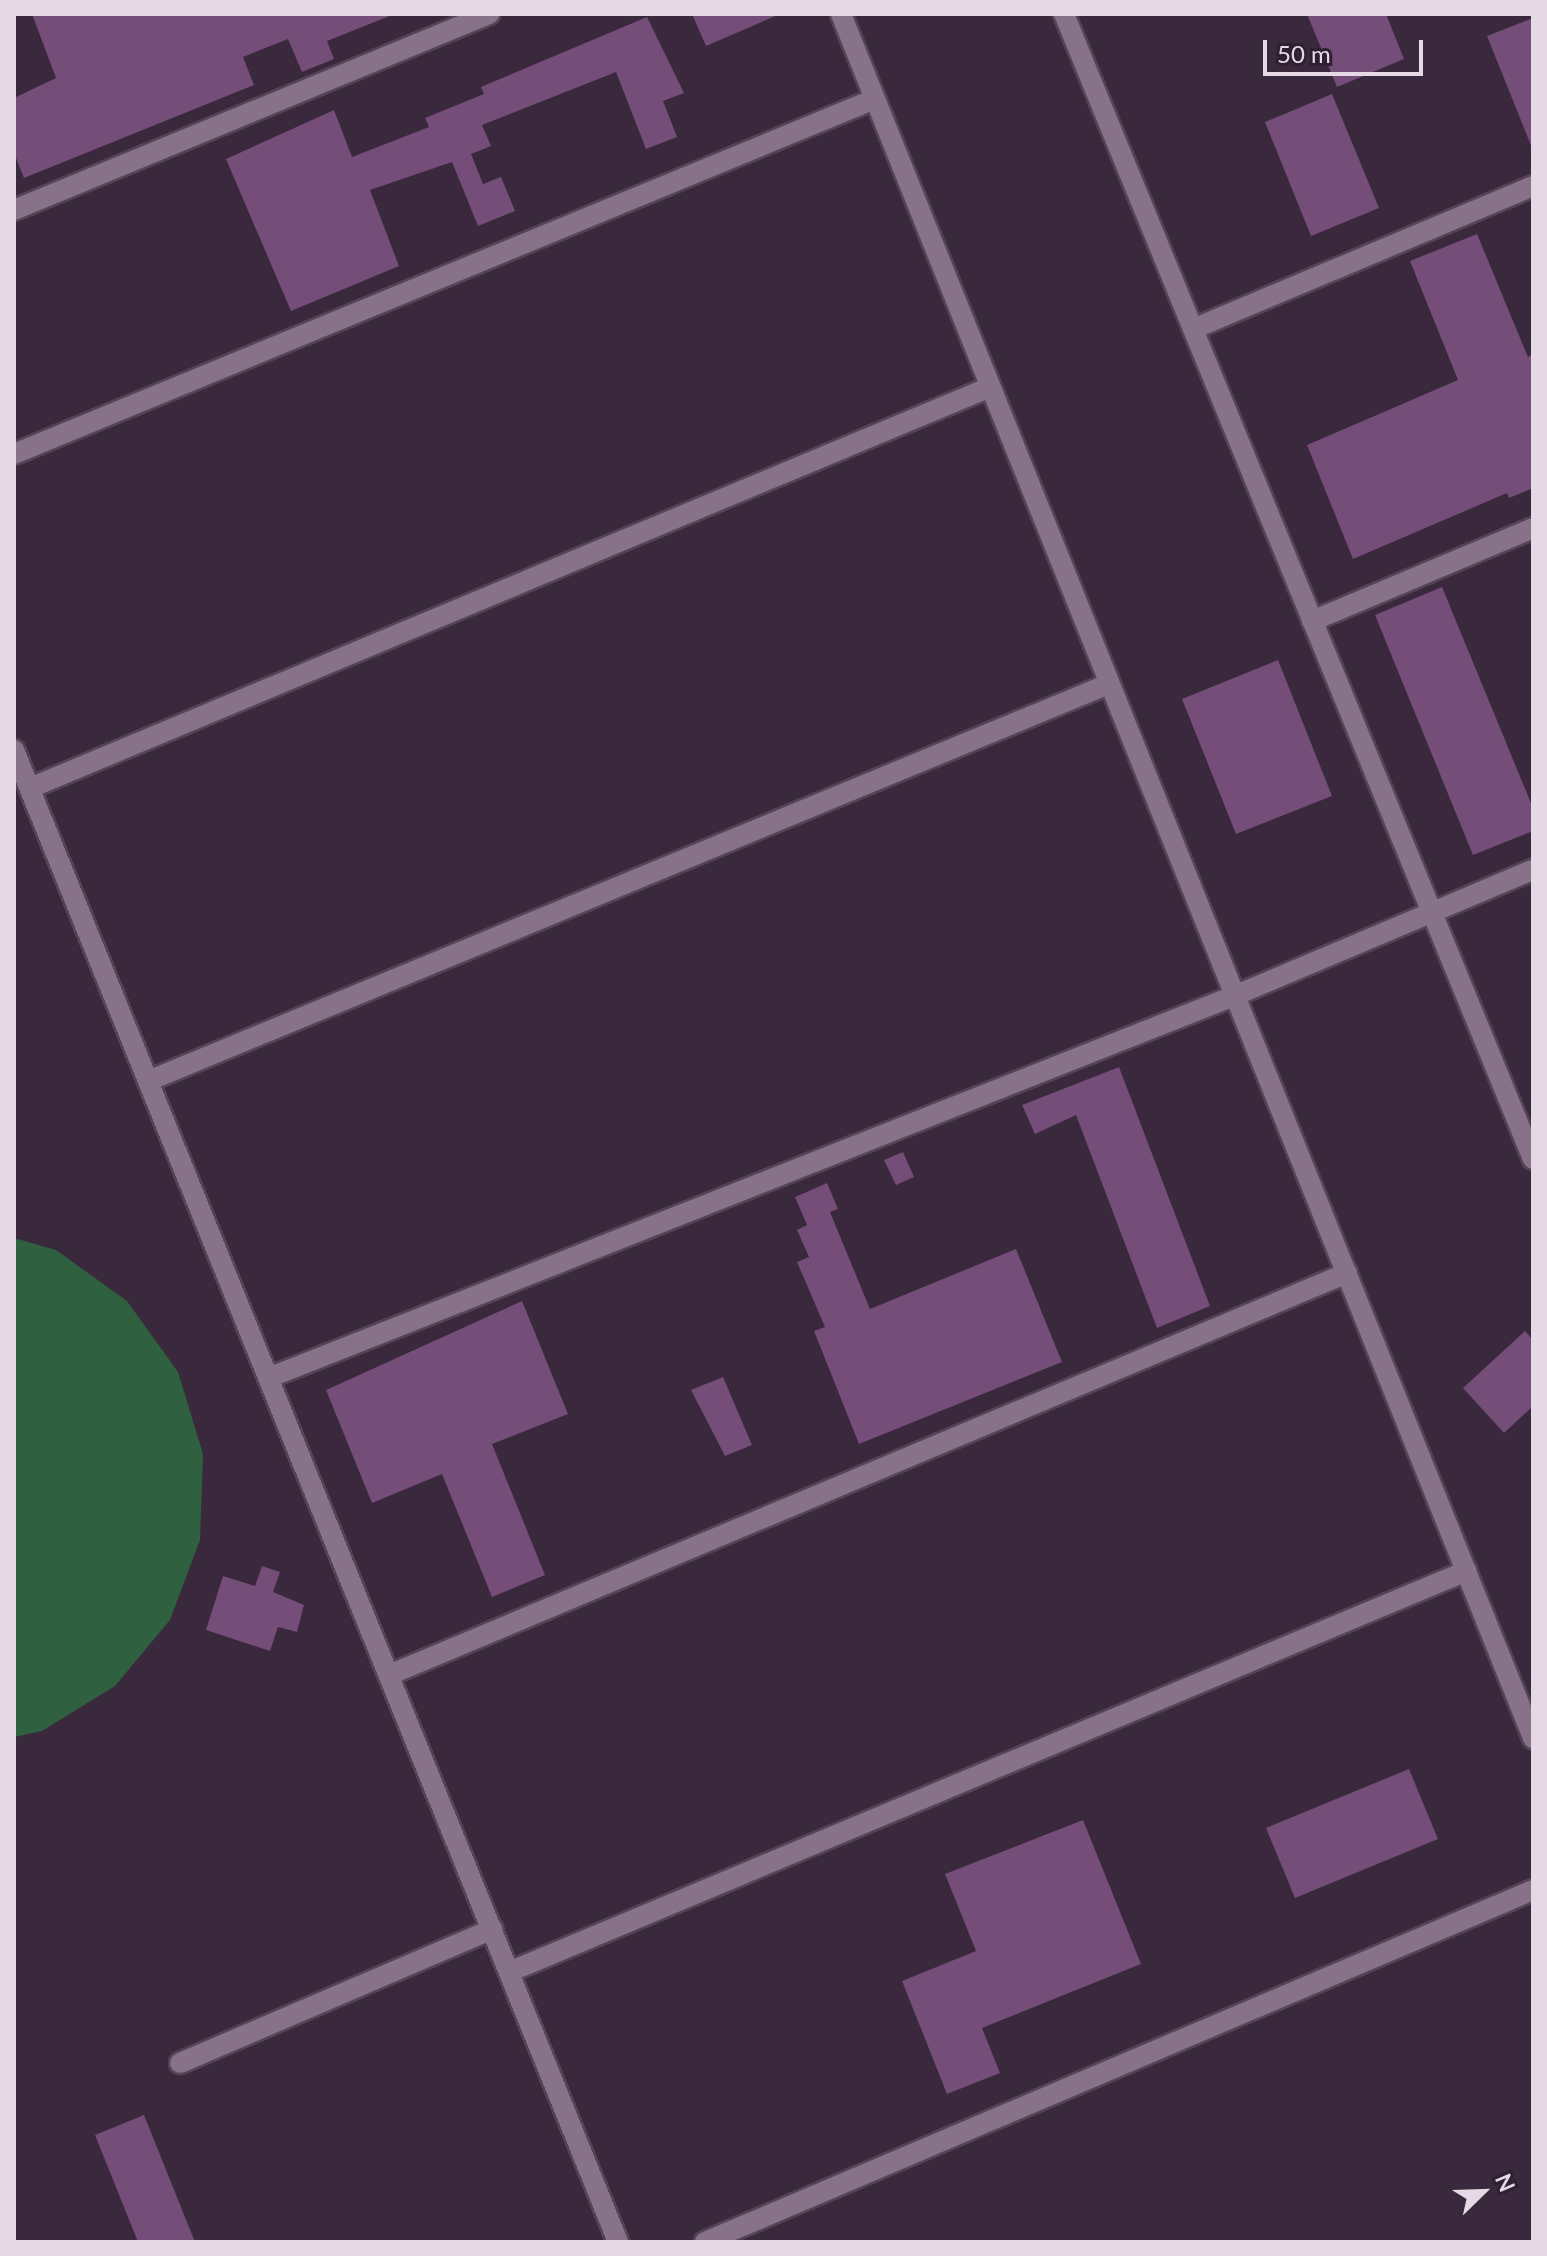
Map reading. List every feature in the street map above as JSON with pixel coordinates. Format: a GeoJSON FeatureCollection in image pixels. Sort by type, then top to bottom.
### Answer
{"type":"FeatureCollection","features":[{"type":"Feature","properties":{"kind":"street"},"geometry":{"type":"LineString","coordinates":[[14,210],[489,14]]}},
{"type":"Feature","properties":{"kind":"street"},"geometry":{"type":"LineString","coordinates":[[841,14],[1533,1738]]}},
{"type":"Feature","properties":{"kind":"street"},"geometry":{"type":"LineString","coordinates":[[1064,14],[1533,1159]]}},
{"type":"Feature","properties":{"kind":"street"},"geometry":{"type":"LineString","coordinates":[[14,454],[875,99]]}},
{"type":"Feature","properties":{"kind":"street"},"geometry":{"type":"LineString","coordinates":[[1193,329],[1533,186]]}},
{"type":"Feature","properties":{"kind":"street"},"geometry":{"type":"LineString","coordinates":[[30,788],[990,387]]}},
{"type":"Feature","properties":{"kind":"street"},"geometry":{"type":"LineString","coordinates":[[1312,621],[1533,528]]}},
{"type":"Feature","properties":{"kind":"street"},"geometry":{"type":"LineString","coordinates":[[148,1081],[1109,684]]}},
{"type":"Feature","properties":{"kind":"street"},"geometry":{"type":"LineString","coordinates":[[14,750],[618,2242]]}},
{"type":"Feature","properties":{"kind":"street"},"geometry":{"type":"LineString","coordinates":[[268,1378],[1234,996],[1533,870]]}},
{"type":"Feature","properties":{"kind":"street"},"geometry":{"type":"LineString","coordinates":[[389,1675],[1347,1273]]}},
{"type":"Feature","properties":{"kind":"street"},"geometry":{"type":"LineString","coordinates":[[509,1972],[1466,1571]]}},
{"type":"Feature","properties":{"kind":"street"},"geometry":{"type":"LineString","coordinates":[[705,2242],[1533,1890]]}},
{"type":"Feature","properties":{"kind":"street"},"geometry":{"type":"LineString","coordinates":[[180,2063],[492,1929]]}},
{"type":"Feature","properties":{"kind":"green space"},"geometry":{"type":"Polygon","coordinates":[[[14,1238],[56,1250],[127,1301],[178,1372],[203,1454],[200,1540],[170,1620],[115,1686],[42,1731],[14,1737],[14,1238]]]}},
{"type":"Feature","properties":{"kind":"building"},"geometry":{"type":"Polygon","coordinates":[[[32,14],[392,15],[327,41],[334,59],[302,72],[288,39],[243,57],[254,85],[24,178],[14,153],[14,98],[56,78],[32,14]]]}},
{"type":"Feature","properties":{"kind":"building"},"geometry":{"type":"Polygon","coordinates":[[[692,14],[780,14],[706,46],[692,14]]]}},
{"type":"Feature","properties":{"kind":"building"},"geometry":{"type":"Polygon","coordinates":[[[1307,14],[1386,14],[1404,59],[1337,87],[1307,14]]]}},
{"type":"Feature","properties":{"kind":"building"},"geometry":{"type":"Polygon","coordinates":[[[647,17],[684,93],[663,101],[677,137],[646,149],[616,72],[482,125],[491,146],[471,154],[483,184],[501,177],[515,211],[478,226],[452,162],[370,190],[399,266],[291,311],[226,159],[334,110],[352,157],[429,127],[425,118],[484,94],[481,87],[647,17]]]}},
{"type":"Feature","properties":{"kind":"building"},"geometry":{"type":"Polygon","coordinates":[[[1533,18],[1533,147],[1532,148],[1487,36],[1533,18]]]}},
{"type":"Feature","properties":{"kind":"building"},"geometry":{"type":"Polygon","coordinates":[[[1332,94],[1379,208],[1311,236],[1265,122],[1332,94]]]}},
{"type":"Feature","properties":{"kind":"building"},"geometry":{"type":"Polygon","coordinates":[[[1477,234],[1528,357],[1533,354],[1533,488],[1509,498],[1507,493],[1353,559],[1307,445],[1458,380],[1410,261],[1477,234]]]}},
{"type":"Feature","properties":{"kind":"building"},"geometry":{"type":"Polygon","coordinates":[[[1442,587],[1533,808],[1533,831],[1473,855],[1375,615],[1442,587]]]}},
{"type":"Feature","properties":{"kind":"building"},"geometry":{"type":"Polygon","coordinates":[[[1278,660],[1332,796],[1236,834],[1182,699],[1278,660]]]}},
{"type":"Feature","properties":{"kind":"building"},"geometry":{"type":"Polygon","coordinates":[[[1119,1067],[1210,1306],[1157,1328],[1076,1115],[1035,1134],[1022,1105],[1119,1067]]]}},
{"type":"Feature","properties":{"kind":"building"},"geometry":{"type":"Polygon","coordinates":[[[903,1152],[914,1177],[896,1185],[884,1160],[903,1152]]]}},
{"type":"Feature","properties":{"kind":"building"},"geometry":{"type":"Polygon","coordinates":[[[827,1183],[838,1209],[830,1212],[870,1309],[1016,1249],[1062,1362],[859,1444],[814,1331],[825,1327],[797,1262],[809,1257],[797,1230],[807,1225],[795,1197],[827,1183]]]}},
{"type":"Feature","properties":{"kind":"building"},"geometry":{"type":"Polygon","coordinates":[[[522,1301],[568,1414],[492,1444],[545,1575],[492,1597],[442,1474],[372,1503],[326,1390],[522,1301]]]}},
{"type":"Feature","properties":{"kind":"building"},"geometry":{"type":"Polygon","coordinates":[[[1525,1331],[1533,1340],[1533,1406],[1504,1433],[1463,1388],[1525,1331]]]}},
{"type":"Feature","properties":{"kind":"building"},"geometry":{"type":"Polygon","coordinates":[[[723,1377],[752,1445],[725,1456],[691,1390],[723,1377]]]}},
{"type":"Feature","properties":{"kind":"building"},"geometry":{"type":"Polygon","coordinates":[[[262,1566],[280,1572],[273,1592],[304,1605],[297,1632],[278,1627],[270,1651],[206,1630],[223,1576],[255,1586],[262,1566]]]}},
{"type":"Feature","properties":{"kind":"building"},"geometry":{"type":"Polygon","coordinates":[[[1409,1769],[1438,1839],[1295,1898],[1266,1828],[1409,1769]]]}},
{"type":"Feature","properties":{"kind":"building"},"geometry":{"type":"Polygon","coordinates":[[[1083,1820],[1141,1964],[982,2028],[1000,2073],[947,2094],[902,1981],[976,1951],[945,1874],[1083,1820]]]}},
{"type":"Feature","properties":{"kind":"building"},"geometry":{"type":"Polygon","coordinates":[[[144,2115],[195,2242],[138,2242],[95,2135],[144,2115]]]}}]}
